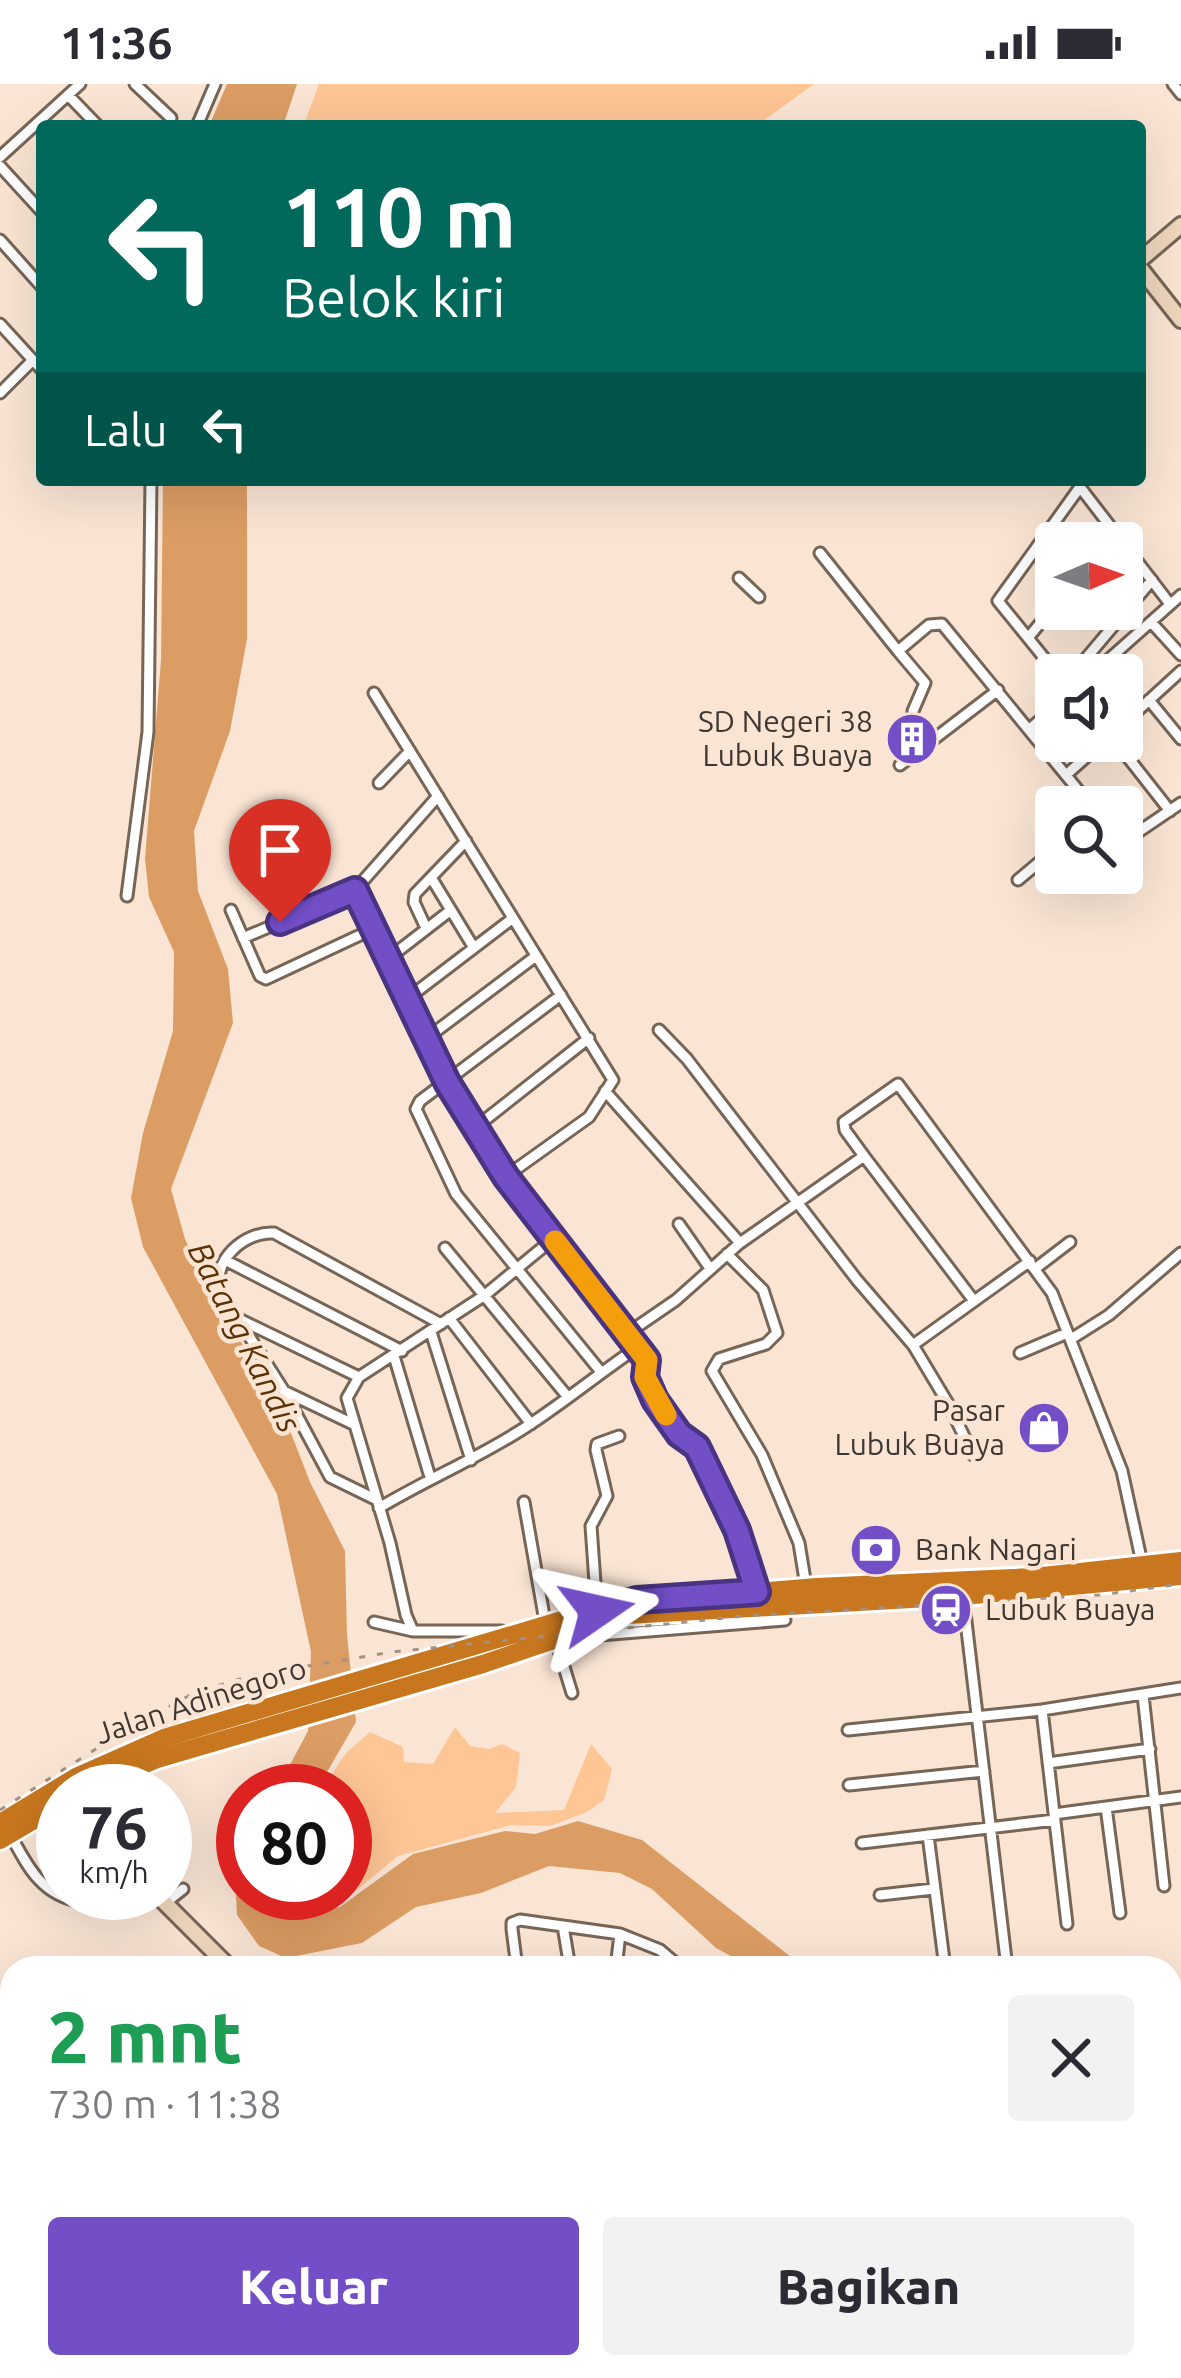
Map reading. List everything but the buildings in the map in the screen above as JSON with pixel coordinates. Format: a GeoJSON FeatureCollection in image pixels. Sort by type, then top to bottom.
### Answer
{"type":"FeatureCollection","features":[{"type":"Feature","properties":{"kind":"highway"},"geometry":{"type":"LineString","coordinates":[[846,1593],[1181,1561]]}},
{"type":"Feature","properties":{"kind":"highway"},"geometry":{"type":"LineString","coordinates":[[550,1634],[597,1611],[637,1600],[757,1592],[963,1596],[1181,1576]]}},
{"type":"Feature","properties":{"kind":"highway"},"geometry":{"type":"LineString","coordinates":[[550,1634],[627,1615],[814,1592]]}},
{"type":"Feature","properties":{"kind":"highway","name":"Jalan Adinegoro"},"geometry":{"type":"LineString","coordinates":[[3,1833],[76,1777],[124,1753],[550,1634]]}},
{"type":"Feature","properties":{"kind":"highway","name":"Jalan Adinegoro"},"geometry":{"type":"LineString","coordinates":[[147,1764],[302,1707]]}},
{"type":"Feature","properties":{"kind":"highway"},"geometry":{"type":"LineString","coordinates":[[3,1833],[36,1816]]}},
{"type":"Feature","properties":{"kind":"street"},"geometry":{"type":"LineString","coordinates":[[41,120],[80,84]]}},
{"type":"Feature","properties":{"kind":"street"},"geometry":{"type":"LineString","coordinates":[[135,84],[171,118]]}},
{"type":"Feature","properties":{"kind":"street"},"geometry":{"type":"LineString","coordinates":[[200,120],[215,84]]}},
{"type":"Feature","properties":{"kind":"street"},"geometry":{"type":"LineString","coordinates":[[1173,84],[1181,94]]}},
{"type":"Feature","properties":{"kind":"street"},"geometry":{"type":"LineString","coordinates":[[68,95],[92,120]]}},
{"type":"Feature","properties":{"kind":"street"},"geometry":{"type":"LineString","coordinates":[[36,124],[0,161],[36,205]]}},
{"type":"Feature","properties":{"kind":"street"},"geometry":{"type":"LineString","coordinates":[[30,130],[36,136]]}},
{"type":"Feature","properties":{"kind":"street"},"geometry":{"type":"LineString","coordinates":[[1146,258],[1181,225]]}},
{"type":"Feature","properties":{"kind":"street"},"geometry":{"type":"LineString","coordinates":[[0,240],[36,280]]}},
{"type":"Feature","properties":{"kind":"street"},"geometry":{"type":"LineString","coordinates":[[1146,272],[1181,320]]}},
{"type":"Feature","properties":{"kind":"street"},"geometry":{"type":"LineString","coordinates":[[0,324],[36,363]]}},
{"type":"Feature","properties":{"kind":"street"},"geometry":{"type":"LineString","coordinates":[[0,393],[33,360]]}},
{"type":"Feature","properties":{"kind":"street"},"geometry":{"type":"LineString","coordinates":[[127,896],[148,732],[150,486]]}},
{"type":"Feature","properties":{"kind":"street"},"geometry":{"type":"LineString","coordinates":[[1054,522],[1080,487],[1107,522]]}},
{"type":"Feature","properties":{"kind":"street"},"geometry":{"type":"LineString","coordinates":[[1035,548],[998,602],[1041,654]]}},
{"type":"Feature","properties":{"kind":"street"},"geometry":{"type":"LineString","coordinates":[[820,553],[925,682],[913,711]]}},
{"type":"Feature","properties":{"kind":"street"},"geometry":{"type":"LineString","coordinates":[[1143,569],[1170,604]]}},
{"type":"Feature","properties":{"kind":"street"},"geometry":{"type":"LineString","coordinates":[[739,578],[759,596]]}},
{"type":"Feature","properties":{"kind":"street"},"geometry":{"type":"LineString","coordinates":[[1090,654],[1152,580]]}},
{"type":"Feature","properties":{"kind":"street"},"geometry":{"type":"LineString","coordinates":[[1115,654],[1181,595]]}},
{"type":"Feature","properties":{"kind":"street"},"geometry":{"type":"LineString","coordinates":[[1151,622],[1181,655]]}},
{"type":"Feature","properties":{"kind":"street"},"geometry":{"type":"LineString","coordinates":[[898,651],[929,625],[943,624],[1075,786]]}},
{"type":"Feature","properties":{"kind":"street"},"geometry":{"type":"LineString","coordinates":[[1028,638],[1035,630]]}},
{"type":"Feature","properties":{"kind":"street"},"geometry":{"type":"LineString","coordinates":[[1143,705],[1181,670]]}},
{"type":"Feature","properties":{"kind":"street"},"geometry":{"type":"LineString","coordinates":[[900,765],[998,690]]}},
{"type":"Feature","properties":{"kind":"street"},"geometry":{"type":"LineString","coordinates":[[374,692],[613,1080],[590,1117],[506,1177]]}},
{"type":"Feature","properties":{"kind":"street"},"geometry":{"type":"LineString","coordinates":[[1149,700],[1181,739]]}},
{"type":"Feature","properties":{"kind":"street"},"geometry":{"type":"LineString","coordinates":[[1031,728],[1035,724]]}},
{"type":"Feature","properties":{"kind":"street"},"geometry":{"type":"LineString","coordinates":[[379,783],[410,752]]}},
{"type":"Feature","properties":{"kind":"street"},"geometry":{"type":"LineString","coordinates":[[1066,775],[1081,762]]}},
{"type":"Feature","properties":{"kind":"street"},"geometry":{"type":"LineString","coordinates":[[1132,762],[1170,811]]}},
{"type":"Feature","properties":{"kind":"street"},"geometry":{"type":"LineString","coordinates":[[243,938],[355,890],[438,796]]}},
{"type":"Feature","properties":{"kind":"street"},"geometry":{"type":"LineString","coordinates":[[1143,829],[1181,803]]}},
{"type":"Feature","properties":{"kind":"street"},"geometry":{"type":"LineString","coordinates":[[426,928],[414,899],[466,841]]}},
{"type":"Feature","properties":{"kind":"street"},"geometry":{"type":"LineString","coordinates":[[1018,880],[1035,866]]}},
{"type":"Feature","properties":{"kind":"street"},"geometry":{"type":"LineString","coordinates":[[432,879],[474,948]]}},
{"type":"Feature","properties":{"kind":"street"},"geometry":{"type":"LineString","coordinates":[[355,890],[447,1082],[506,1177],[647,1360],[645,1377],[655,1400],[679,1434],[697,1447],[728,1510],[757,1592]]}},
{"type":"Feature","properties":{"kind":"street"},"geometry":{"type":"LineString","coordinates":[[231,910],[260,976],[266,979],[374,929]]}},
{"type":"Feature","properties":{"kind":"street"},"geometry":{"type":"LineString","coordinates":[[389,958],[451,910]]}},
{"type":"Feature","properties":{"kind":"street"},"geometry":{"type":"LineString","coordinates":[[407,999],[513,919]]}},
{"type":"Feature","properties":{"kind":"street"},"geometry":{"type":"LineString","coordinates":[[427,1038],[536,956]]}},
{"type":"Feature","properties":{"kind":"street"},"geometry":{"type":"LineString","coordinates":[[561,995],[417,1103],[416,1109],[456,1193],[601,1372]]}},
{"type":"Feature","properties":{"kind":"street"},"geometry":{"type":"LineString","coordinates":[[659,1030],[913,1345],[973,1456]]}},
{"type":"Feature","properties":{"kind":"street"},"geometry":{"type":"LineString","coordinates":[[476,1127],[589,1038]]}},
{"type":"Feature","properties":{"kind":"street"},"geometry":{"type":"LineString","coordinates":[[974,1301],[864,1156],[844,1122],[898,1084],[1052,1293],[1122,1471],[1142,1566]]}},
{"type":"Feature","properties":{"kind":"street"},"geometry":{"type":"LineString","coordinates":[[605,1091],[740,1243]]}},
{"type":"Feature","properties":{"kind":"street"},"geometry":{"type":"LineString","coordinates":[[628,1333],[676,1300],[740,1243],[864,1156]]}},
{"type":"Feature","properties":{"kind":"street"},"geometry":{"type":"LineString","coordinates":[[679,1224],[709,1267]]}},
{"type":"Feature","properties":{"kind":"street"},"geometry":{"type":"LineString","coordinates":[[377,1504],[330,1477],[284,1390],[217,1284],[225,1260],[243,1241],[274,1233],[445,1321],[531,1424]]}},
{"type":"Feature","properties":{"kind":"street"},"geometry":{"type":"LineString","coordinates":[[413,1631],[347,1397],[359,1377],[485,1294],[554,1239]]}},
{"type":"Feature","properties":{"kind":"street"},"geometry":{"type":"LineString","coordinates":[[913,1345],[1070,1242]]}},
{"type":"Feature","properties":{"kind":"street"},"geometry":{"type":"LineString","coordinates":[[445,1248],[567,1396]]}},
{"type":"Feature","properties":{"kind":"street"},"geometry":{"type":"LineString","coordinates":[[1020,1353],[1069,1336],[1109,1315],[1181,1252]]}},
{"type":"Feature","properties":{"kind":"street"},"geometry":{"type":"LineString","coordinates":[[727,1254],[763,1290],[777,1333],[766,1344],[719,1359],[712,1371],[762,1455],[800,1543],[814,1592]]}},
{"type":"Feature","properties":{"kind":"street"},"geometry":{"type":"LineString","coordinates":[[225,1260],[398,1354],[430,1477]]}},
{"type":"Feature","properties":{"kind":"street"},"geometry":{"type":"LineString","coordinates":[[241,1319],[359,1377]]}},
{"type":"Feature","properties":{"kind":"street"},"geometry":{"type":"LineString","coordinates":[[431,1332],[471,1460]]}},
{"type":"Feature","properties":{"kind":"street"},"geometry":{"type":"LineString","coordinates":[[377,1504],[471,1460],[531,1424],[638,1347]]}},
{"type":"Feature","properties":{"kind":"street"},"geometry":{"type":"LineString","coordinates":[[284,1390],[353,1424]]}},
{"type":"Feature","properties":{"kind":"street"},"geometry":{"type":"LineString","coordinates":[[597,1611],[592,1526],[607,1496],[596,1450],[597,1444],[619,1436]]}},
{"type":"Feature","properties":{"kind":"street"},"geometry":{"type":"LineString","coordinates":[[524,1502],[550,1634],[572,1694]]}},
{"type":"Feature","properties":{"kind":"street"},"geometry":{"type":"LineString","coordinates":[[963,1596],[1006,1956]]}},
{"type":"Feature","properties":{"kind":"street"},"geometry":{"type":"LineString","coordinates":[[374,1622],[413,1631],[550,1634],[785,1620]]}},
{"type":"Feature","properties":{"kind":"street"},"geometry":{"type":"LineString","coordinates":[[848,1730],[1042,1710],[1181,1688]]}},
{"type":"Feature","properties":{"kind":"street"},"geometry":{"type":"LineString","coordinates":[[1143,1695],[1164,1886]]}},
{"type":"Feature","properties":{"kind":"street"},"geometry":{"type":"LineString","coordinates":[[1042,1710],[1067,1924]]}},
{"type":"Feature","properties":{"kind":"street"},"geometry":{"type":"LineString","coordinates":[[1048,1763],[1150,1749]]}},
{"type":"Feature","properties":{"kind":"street"},"geometry":{"type":"LineString","coordinates":[[849,1786],[984,1771]]}},
{"type":"Feature","properties":{"kind":"street"},"geometry":{"type":"LineString","coordinates":[[862,1843],[992,1828],[1181,1797]]}},
{"type":"Feature","properties":{"kind":"street"},"geometry":{"type":"LineString","coordinates":[[1106,1807],[1120,1913]]}},
{"type":"Feature","properties":{"kind":"street"},"geometry":{"type":"LineString","coordinates":[[3,1833],[36,1878]]}},
{"type":"Feature","properties":{"kind":"street"},"geometry":{"type":"LineString","coordinates":[[928,1835],[942,1956]]}},
{"type":"Feature","properties":{"kind":"street"},"geometry":{"type":"LineString","coordinates":[[880,1895],[934,1889]]}},
{"type":"Feature","properties":{"kind":"street"},"geometry":{"type":"LineString","coordinates":[[182,1920],[218,1956]]}},
{"type":"Feature","properties":{"kind":"street"},"geometry":{"type":"LineString","coordinates":[[516,1956],[512,1923],[520,1920],[620,1934],[668,1956]]}},
{"type":"Feature","properties":{"kind":"street"},"geometry":{"type":"LineString","coordinates":[[563,1926],[568,1956]]}},
{"type":"Feature","properties":{"kind":"street"},"geometry":{"type":"LineString","coordinates":[[617,1956],[620,1934]]}},
{"type":"Feature","properties":{"kind":"shaded area"},"geometry":{"type":"Polygon","coordinates":[[[227,84],[297,84],[285,120],[212,120],[227,84]]]}},
{"type":"Feature","properties":{"kind":"shaded area"},"geometry":{"type":"Polygon","coordinates":[[[319,84],[814,84],[764,120],[306,119],[319,84]]]}},
{"type":"Feature","properties":{"kind":"shaded area"},"geometry":{"type":"Polygon","coordinates":[[[163,486],[247,486],[247,639],[230,731],[194,831],[198,891],[228,969],[233,1023],[171,1189],[185,1239],[213,1301],[275,1392],[310,1482],[345,1551],[356,1722],[332,1764],[290,1764],[308,1731],[311,1652],[277,1494],[143,1247],[131,1198],[143,1133],[173,1031],[174,952],[149,897],[145,859],[161,660],[163,486]]]}},
{"type":"Feature","properties":{"kind":"shaded area"},"geometry":{"type":"Polygon","coordinates":[[[455,1727],[470,1746],[489,1749],[502,1744],[520,1753],[516,1787],[495,1813],[564,1810],[591,1744],[612,1769],[604,1800],[587,1812],[550,1826],[511,1825],[398,1856],[372,1878],[372,1764],[339,1764],[370,1732],[403,1747],[404,1762],[433,1764],[455,1727]]]}},
{"type":"Feature","properties":{"kind":"shaded area"},"geometry":{"type":"Polygon","coordinates":[[[578,1821],[642,1840],[790,1956],[731,1956],[652,1889],[620,1873],[549,1866],[481,1893],[416,1907],[362,1943],[296,1956],[282,1956],[259,1946],[241,1920],[372,1920],[372,1884],[413,1854],[505,1831],[535,1834],[578,1821]]]}},
{"type":"Feature","properties":{"kind":"railway"},"geometry":{"type":"LineString","coordinates":[[0,1810],[124,1731],[196,1692],[254,1675],[392,1652],[744,1616],[1100,1595],[1181,1584]]}},
{"type":"Feature","properties":{"kind":"slow traffic"},"geometry":{"type":"LineString","coordinates":[[555,1241],[647,1360],[645,1377],[666,1415]]}},
{"type":"Feature","properties":{"kind":"place","name":"SD Negeri 38 Lubuk Buaya"},"geometry":{"type":"Point","coordinates":[912,739]}},
{"type":"Feature","properties":{"kind":"place","name":"Pasar Lubuk Buaya"},"geometry":{"type":"Point","coordinates":[1044,1428]}},
{"type":"Feature","properties":{"kind":"place","name":"Bank Nagari"},"geometry":{"type":"Point","coordinates":[876,1550]}},
{"type":"Feature","properties":{"kind":"place","name":"Lubuk Buaya"},"geometry":{"type":"Point","coordinates":[946,1610]}},
{"type":"Feature","properties":{"kind":"route"},"geometry":{"type":"LineString","coordinates":[[280,922],[355,890],[447,1082],[506,1177],[647,1360],[645,1377],[655,1400],[679,1434],[697,1447],[737,1530],[757,1592],[637,1600],[597,1611]]}},
{"type":"Feature","properties":{"kind":"water label","name":"Batang Kandis"},"geometry":{"type":"Point","coordinates":[245,1337]}}]}
